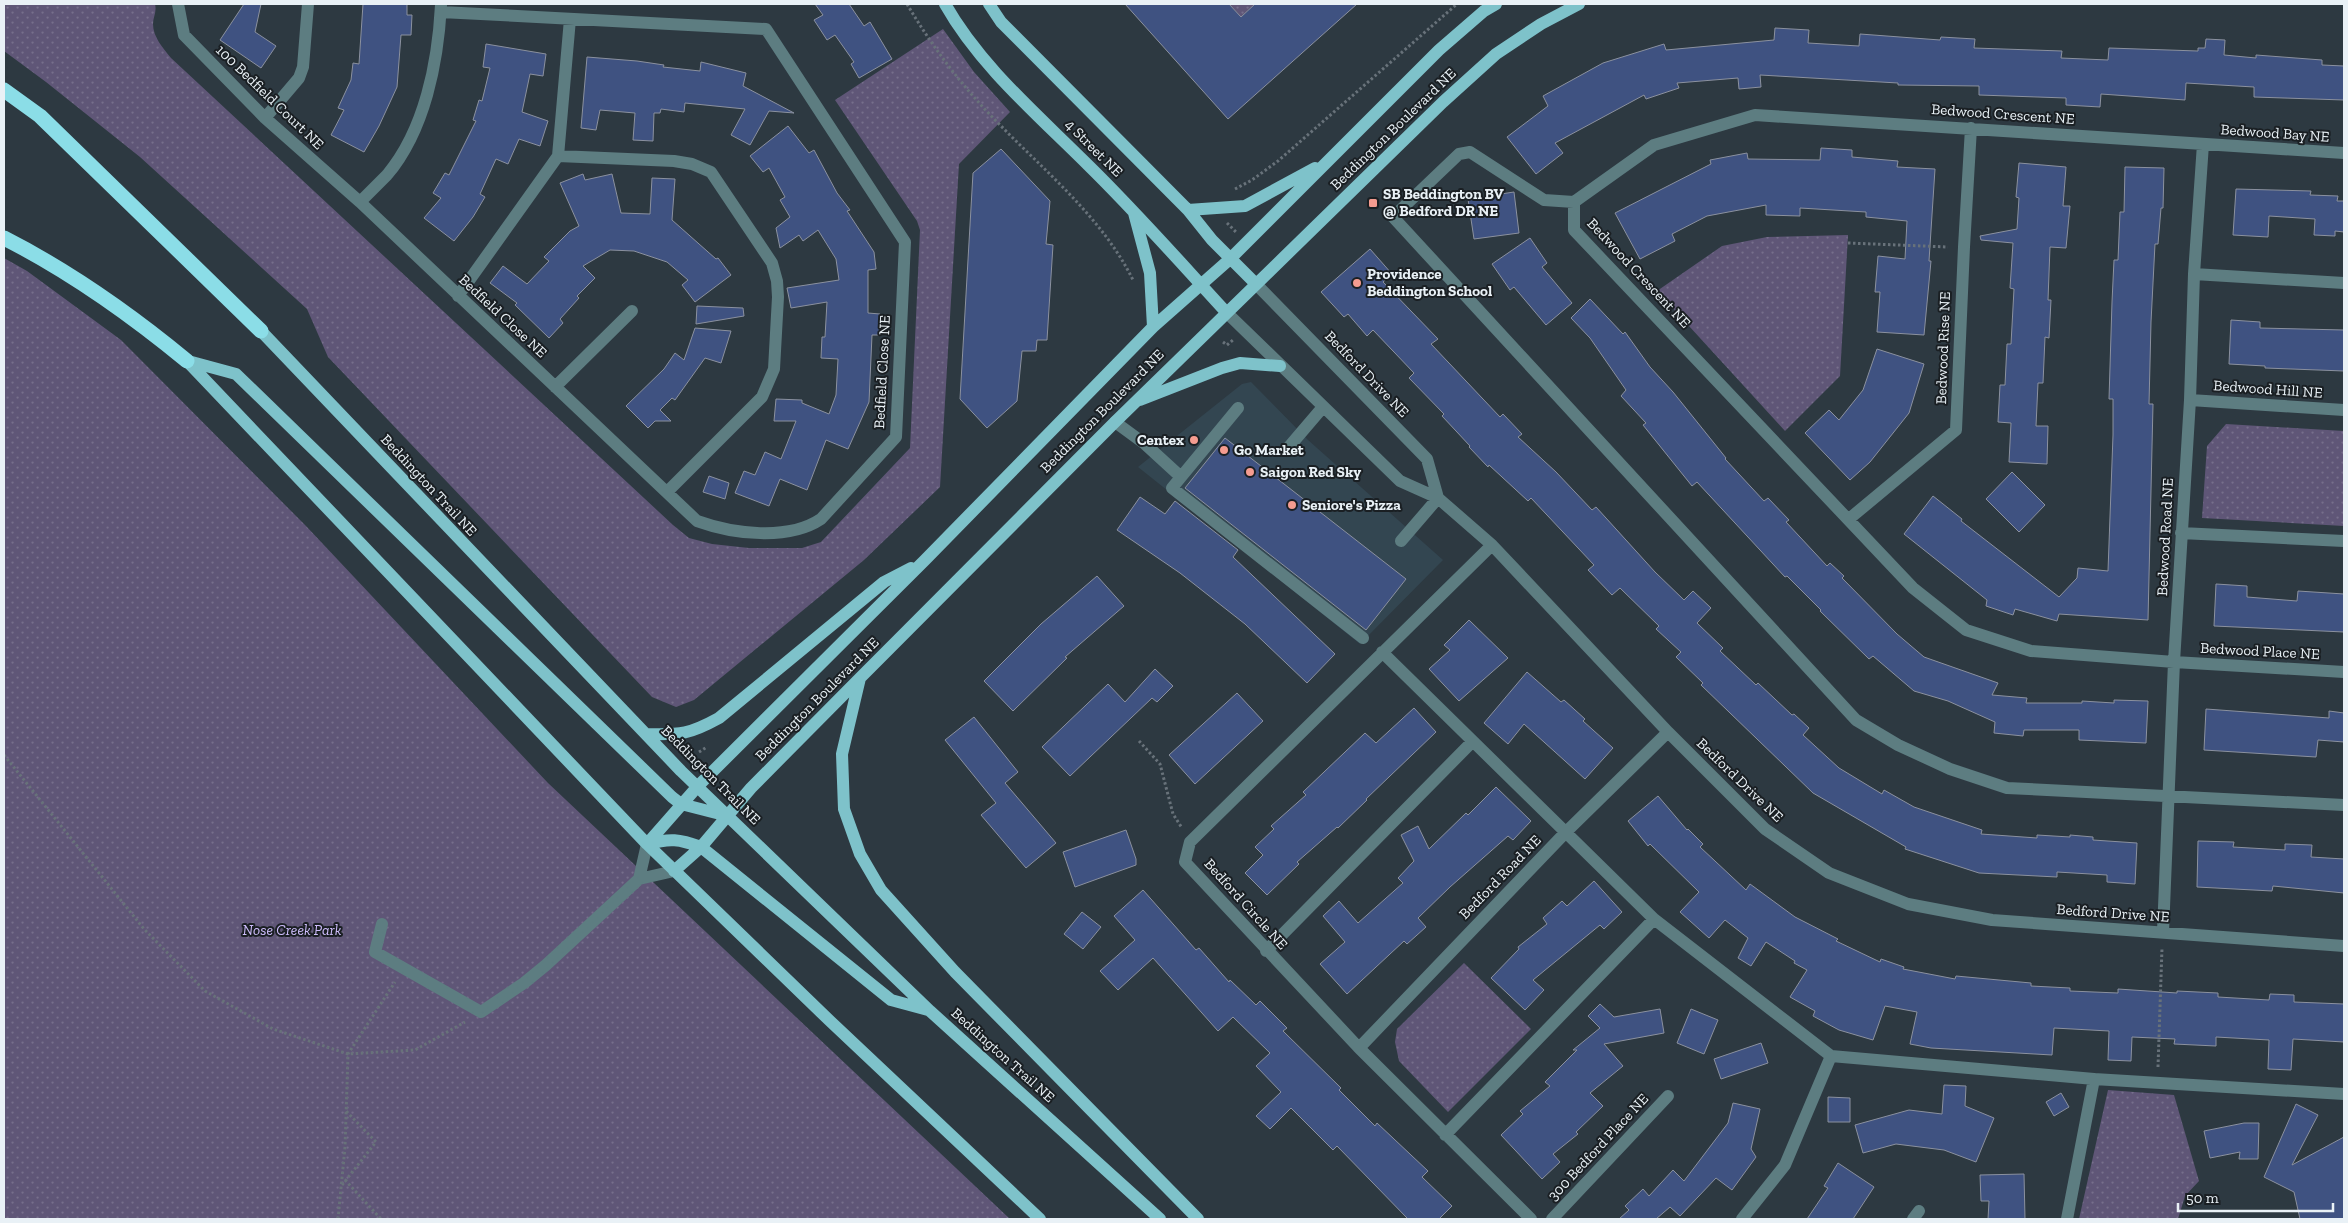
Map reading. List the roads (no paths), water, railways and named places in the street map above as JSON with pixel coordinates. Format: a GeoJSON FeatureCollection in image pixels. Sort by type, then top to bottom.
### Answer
{"type":"FeatureCollection","features":[{"type":"Feature","properties":{"kind":"highway"},"geometry":{"type":"LineString","coordinates":[[4,90],[40,116],[261,331]]}},
{"type":"Feature","properties":{"kind":"highway"},"geometry":{"type":"LineString","coordinates":[[4,238],[104,298],[187,360]]}},
{"type":"Feature","properties":{"kind":"main road","name":"4 Street NE"},"geometry":{"type":"LineString","coordinates":[[944,4],[956,23],[998,74],[1133,210],[1226,312]]}},
{"type":"Feature","properties":{"kind":"main road","name":"4 Street NE"},"geometry":{"type":"LineString","coordinates":[[989,4],[1001,22],[1188,210],[1230,258],[1255,283]]}},
{"type":"Feature","properties":{"kind":"main road","name":"Beddington Boulevard NE"},"geometry":{"type":"LineString","coordinates":[[648,844],[698,786],[925,560],[1153,327],[1230,258],[1439,50],[1496,4]]}},
{"type":"Feature","properties":{"kind":"main road","name":"Beddington Boulevard NE"},"geometry":{"type":"LineString","coordinates":[[674,871],[701,846],[751,788],[861,676],[1134,403],[1255,283],[1443,102],[1496,54],[1541,24],[1579,4]]}},
{"type":"Feature","properties":{"kind":"main road"},"geometry":{"type":"LineString","coordinates":[[1188,210],[1202,211],[1245,206],[1326,162]]}},
{"type":"Feature","properties":{"kind":"main road"},"geometry":{"type":"LineString","coordinates":[[1133,210],[1150,273],[1153,327]]}},
{"type":"Feature","properties":{"kind":"main road","name":"Beddington Trail NE"},"geometry":{"type":"LineString","coordinates":[[261,331],[520,605],[647,734],[681,772],[698,786],[930,1011],[1160,1219]]}},
{"type":"Feature","properties":{"kind":"main road"},"geometry":{"type":"LineString","coordinates":[[187,360],[236,374],[658,785],[681,804],[728,816]]}},
{"type":"Feature","properties":{"kind":"main road"},"geometry":{"type":"LineString","coordinates":[[187,360],[674,871],[1040,1219]]}},
{"type":"Feature","properties":{"kind":"main road"},"geometry":{"type":"LineString","coordinates":[[1134,403],[1231,365],[1240,363],[1280,366]]}},
{"type":"Feature","properties":{"kind":"main road"},"geometry":{"type":"LineString","coordinates":[[647,734],[671,735],[694,732],[719,718],[884,582],[925,560]]}},
{"type":"Feature","properties":{"kind":"main road"},"geometry":{"type":"LineString","coordinates":[[861,676],[842,754],[844,809],[860,854],[881,890],[955,972],[1198,1219]]}},
{"type":"Feature","properties":{"kind":"main road"},"geometry":{"type":"LineString","coordinates":[[648,844],[665,839],[681,840],[701,846],[891,1000],[930,1011]]}},
{"type":"Feature","properties":{"kind":"street","name":"100 Bedfield Court NE"},"geometry":{"type":"LineString","coordinates":[[178,4],[184,35],[265,118],[360,202]]}},
{"type":"Feature","properties":{"kind":"street"},"geometry":{"type":"LineString","coordinates":[[265,118],[299,78],[303,67],[308,4]]}},
{"type":"Feature","properties":{"kind":"street","name":"Bedfield Close NE"},"geometry":{"type":"LineString","coordinates":[[441,8],[570,19],[766,29],[905,242],[896,437],[821,519],[809,527],[797,531],[740,532],[720,529],[697,521],[360,202],[388,174],[408,144],[422,112],[434,67],[441,8]]}},
{"type":"Feature","properties":{"kind":"street"},"geometry":{"type":"LineString","coordinates":[[458,296],[558,156],[570,19]]}},
{"type":"Feature","properties":{"kind":"street","name":"Bedwood Crescent NE"},"geometry":{"type":"LineString","coordinates":[[2174,662],[2031,651],[1966,630],[1914,588],[1574,230],[1574,202],[1654,145],[1755,115],[2204,144]]}},
{"type":"Feature","properties":{"kind":"street","name":"Bedwood Rise NE"},"geometry":{"type":"LineString","coordinates":[[1849,519],[1956,430],[1971,128]]}},
{"type":"Feature","properties":{"kind":"street","name":"Bedwood Bay NE"},"geometry":{"type":"LineString","coordinates":[[2204,144],[2344,154]]}},
{"type":"Feature","properties":{"kind":"street","name":"Bedwood Road NE"},"geometry":{"type":"LineString","coordinates":[[2163,932],[2174,662],[2190,400],[2194,274],[2204,144]]}},
{"type":"Feature","properties":{"kind":"street"},"geometry":{"type":"LineString","coordinates":[[1574,202],[1544,200],[1470,152],[1459,154],[1393,218],[1856,720],[1898,745],[1950,770],[2008,788],[2344,805]]}},
{"type":"Feature","properties":{"kind":"street"},"geometry":{"type":"LineString","coordinates":[[558,156],[674,160],[692,164],[711,172],[772,263],[777,281],[778,298],[774,369],[762,396],[667,492]]}},
{"type":"Feature","properties":{"kind":"street"},"geometry":{"type":"LineString","coordinates":[[2194,274],[2344,283]]}},
{"type":"Feature","properties":{"kind":"street","name":"Bedford Drive NE"},"geometry":{"type":"LineString","coordinates":[[1255,283],[1427,459],[1438,498]]}},
{"type":"Feature","properties":{"kind":"street"},"geometry":{"type":"LineString","coordinates":[[555,387],[632,311]]}},
{"type":"Feature","properties":{"kind":"street","name":"Bedford Drive NE"},"geometry":{"type":"LineString","coordinates":[[1226,312],[1400,481],[1438,498],[1492,545],[1668,732],[1764,829],[1829,873],[1908,904],[1992,920],[2344,946]]}},
{"type":"Feature","properties":{"kind":"street","name":"Bedwood Hill NE"},"geometry":{"type":"LineString","coordinates":[[2190,400],[2344,410]]}},
{"type":"Feature","properties":{"kind":"street"},"geometry":{"type":"LineString","coordinates":[[1288,448],[1323,407]]}},
{"type":"Feature","properties":{"kind":"street"},"geometry":{"type":"LineString","coordinates":[[1238,408],[1172,488],[1363,638]]}},
{"type":"Feature","properties":{"kind":"street"},"geometry":{"type":"LineString","coordinates":[[1115,422],[1145,444],[1181,477]]}},
{"type":"Feature","properties":{"kind":"street"},"geometry":{"type":"LineString","coordinates":[[1401,541],[1438,498]]}},
{"type":"Feature","properties":{"kind":"street"},"geometry":{"type":"LineString","coordinates":[[2181,533],[2344,541]]}},
{"type":"Feature","properties":{"kind":"street"},"geometry":{"type":"LineString","coordinates":[[1492,545],[1382,652],[1654,919],[1831,1056],[2094,1079],[2344,1094]]}},
{"type":"Feature","properties":{"kind":"street","name":"Bedford Circle NE"},"geometry":{"type":"LineString","coordinates":[[1382,652],[1190,842],[1186,862],[1266,951],[1359,1048],[1531,1219]]}},
{"type":"Feature","properties":{"kind":"street","name":"Bedwood Place NE"},"geometry":{"type":"LineString","coordinates":[[2174,662],[2344,672]]}},
{"type":"Feature","properties":{"kind":"street","name":"Bedford Road NE"},"geometry":{"type":"LineString","coordinates":[[1359,1048],[1565,833],[1668,732]]}},
{"type":"Feature","properties":{"kind":"street"},"geometry":{"type":"LineString","coordinates":[[1266,951],[1472,742]]}},
{"type":"Feature","properties":{"kind":"street"},"geometry":{"type":"LineString","coordinates":[[638,879],[648,844]]}},
{"type":"Feature","properties":{"kind":"street"},"geometry":{"type":"LineString","coordinates":[[382,924],[375,952],[481,1012],[539,971],[638,879],[674,871]]}},
{"type":"Feature","properties":{"kind":"street"},"geometry":{"type":"LineString","coordinates":[[1445,1135],[1654,919]]}},
{"type":"Feature","properties":{"kind":"street"},"geometry":{"type":"LineString","coordinates":[[1742,1219],[1786,1165],[1831,1056]]}},
{"type":"Feature","properties":{"kind":"street"},"geometry":{"type":"LineString","coordinates":[[2067,1219],[2094,1079]]}},
{"type":"Feature","properties":{"kind":"street","name":"300 Bedford Place NE"},"geometry":{"type":"LineString","coordinates":[[1552,1219],[1668,1096]]}},
{"type":"Feature","properties":{"kind":"place","name":"SB Beddington BV @ Bedford DR NE"},"geometry":{"type":"Point","coordinates":[1373,203]}},
{"type":"Feature","properties":{"kind":"place","name":"Providence Beddington School"},"geometry":{"type":"Point","coordinates":[1357,283]}},
{"type":"Feature","properties":{"kind":"place","name":"Centex"},"geometry":{"type":"Point","coordinates":[1194,440]}},
{"type":"Feature","properties":{"kind":"place","name":"Go Market"},"geometry":{"type":"Point","coordinates":[1224,450]}},
{"type":"Feature","properties":{"kind":"place","name":"Saigon Red Sky"},"geometry":{"type":"Point","coordinates":[1250,472]}},
{"type":"Feature","properties":{"kind":"place","name":"Seniore's Pizza"},"geometry":{"type":"Point","coordinates":[1292,505]}},
{"type":"Feature","properties":{"kind":"park label","name":"Nose Creek Park"},"geometry":{"type":"Point","coordinates":[292,930]}}]}
